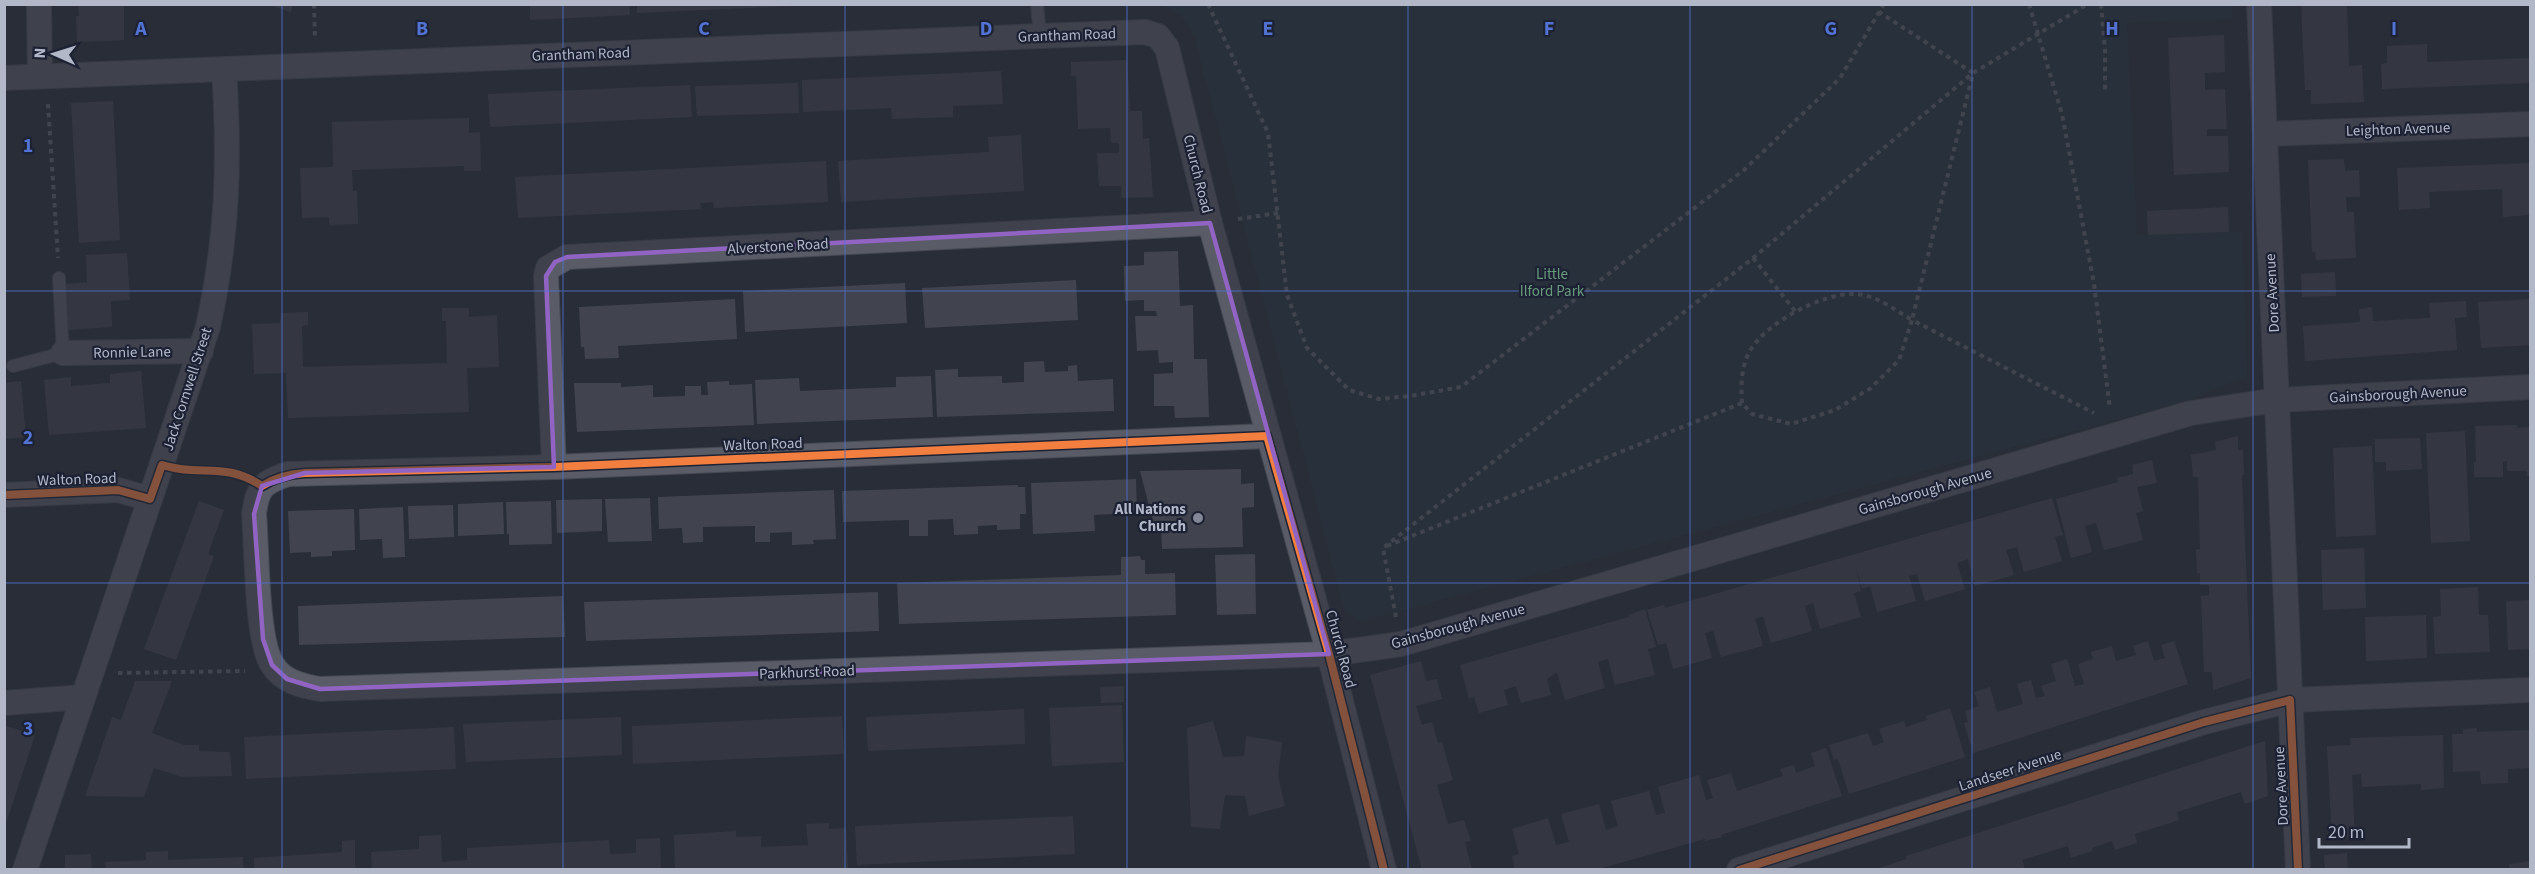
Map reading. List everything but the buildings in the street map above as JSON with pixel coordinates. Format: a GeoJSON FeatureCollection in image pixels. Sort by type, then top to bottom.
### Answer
{"type":"FeatureCollection","features":[{"type":"Feature","properties":{"kind":"street"},"geometry":{"type":"LineString","coordinates":[[39,4],[43,76]]}},
{"type":"Feature","properties":{"kind":"street","name":"Dore Avenue"},"geometry":{"type":"LineString","coordinates":[[2259,4],[2298,870]]}},
{"type":"Feature","properties":{"kind":"street","name":"Grantham Road"},"geometry":{"type":"LineString","coordinates":[[4,78],[1145,32],[1158,36]]}},
{"type":"Feature","properties":{"kind":"street","name":"Church Road"},"geometry":{"type":"LineString","coordinates":[[1158,36],[1167,48],[1210,222],[1329,654],[1384,870]]}},
{"type":"Feature","properties":{"kind":"street","name":"Jack Cornwell Street"},"geometry":{"type":"LineString","coordinates":[[25,870],[201,351],[216,290],[226,224],[228,163],[224,69]]}},
{"type":"Feature","properties":{"kind":"street","name":"Leighton Avenue"},"geometry":{"type":"LineString","coordinates":[[2265,134],[2530,124]]}},
{"type":"Feature","properties":{"kind":"street","name":"Alverstone Road"},"geometry":{"type":"LineString","coordinates":[[554,466],[546,276],[548,268],[567,257],[1210,222]]}},
{"type":"Feature","properties":{"kind":"street","name":"Ronnie Lane"},"geometry":{"type":"LineString","coordinates":[[63,353],[201,351]]}},
{"type":"Feature","properties":{"kind":"street","name":"Gainsborough Avenue"},"geometry":{"type":"LineString","coordinates":[[1329,654],[1401,644],[2120,426],[2277,400],[2530,387]]}},
{"type":"Feature","properties":{"kind":"street","name":"Walton Road"},"geometry":{"type":"LineString","coordinates":[[262,486],[280,477],[305,473],[554,466],[1268,436]]}},
{"type":"Feature","properties":{"kind":"street"},"geometry":{"type":"LineString","coordinates":[[262,486],[256,498],[255,514],[263,639],[280,672]]}},
{"type":"Feature","properties":{"kind":"street","name":"Walton Road"},"geometry":{"type":"LineString","coordinates":[[4,495],[118,490],[150,498]]}},
{"type":"Feature","properties":{"kind":"street","name":"Parkhurst Road"},"geometry":{"type":"LineString","coordinates":[[280,672],[302,686],[320,689],[1329,654]]}},
{"type":"Feature","properties":{"kind":"street","name":"Landseer Avenue"},"geometry":{"type":"LineString","coordinates":[[1739,870],[2204,722],[2290,700],[2530,690]]}},
{"type":"Feature","properties":{"kind":"street"},"geometry":{"type":"LineString","coordinates":[[4,703],[84,697]]}},
{"type":"Feature","properties":{"kind":"lane"},"geometry":{"type":"LineString","coordinates":[[1037,4],[1040,36]]}},
{"type":"Feature","properties":{"kind":"lane"},"geometry":{"type":"LineString","coordinates":[[13,366],[63,353],[59,278]]}},
{"type":"Feature","properties":{"kind":"path"},"geometry":{"type":"LineString","coordinates":[[314,4],[316,64]]}},
{"type":"Feature","properties":{"kind":"path"},"geometry":{"type":"LineString","coordinates":[[1208,4],[1268,133],[1287,295],[1307,348],[1349,390],[1379,399],[1461,387],[1744,171],[1840,78],[1884,4]]}},
{"type":"Feature","properties":{"kind":"path"},"geometry":{"type":"LineString","coordinates":[[2029,4],[2062,114],[2120,426]]}},
{"type":"Feature","properties":{"kind":"path"},"geometry":{"type":"LineString","coordinates":[[1383,548],[1753,258],[1973,73],[2088,4]]}},
{"type":"Feature","properties":{"kind":"path"},"geometry":{"type":"LineString","coordinates":[[2101,4],[2105,51],[2105,91]]}},
{"type":"Feature","properties":{"kind":"path"},"geometry":{"type":"LineString","coordinates":[[1879,12],[1973,73]]}},
{"type":"Feature","properties":{"kind":"path"},"geometry":{"type":"LineString","coordinates":[[1973,73],[1912,320],[1899,360],[1871,388],[1835,410],[1791,424],[1752,414],[1742,403],[1741,381],[1750,349],[1773,326],[1795,311],[1825,299],[1854,294],[1883,302],[1912,320],[2120,426]]}},
{"type":"Feature","properties":{"kind":"path"},"geometry":{"type":"LineString","coordinates":[[43,76],[59,278]]}},
{"type":"Feature","properties":{"kind":"path"},"geometry":{"type":"LineString","coordinates":[[1242,218],[1278,213]]}},
{"type":"Feature","properties":{"kind":"path"},"geometry":{"type":"LineString","coordinates":[[1753,258],[1795,311]]}},
{"type":"Feature","properties":{"kind":"path"},"geometry":{"type":"LineString","coordinates":[[1383,548],[1742,403]]}},
{"type":"Feature","properties":{"kind":"path"},"geometry":{"type":"LineString","coordinates":[[179,470],[224,470],[247,476],[262,486]]}},
{"type":"Feature","properties":{"kind":"path"},"geometry":{"type":"LineString","coordinates":[[1383,548],[1401,644]]}},
{"type":"Feature","properties":{"kind":"path"},"geometry":{"type":"LineString","coordinates":[[91,674],[253,670],[280,672]]}},
{"type":"Feature","properties":{"kind":"highlighted area"},"geometry":{"type":"Polygon","coordinates":[[[1210,223],[1329,654],[320,689],[287,679],[272,665],[263,639],[254,514],[262,486],[305,473],[554,467],[546,276],[555,262],[567,257],[1210,223]]]}},
{"type":"Feature","properties":{"kind":"green space","name":"Little Ilford Park"},"geometry":{"type":"Polygon","coordinates":[[[1155,5],[2232,5],[2232,19],[2127,22],[2137,235],[2242,232],[2247,376],[2186,401],[1362,621],[1344,609],[1195,39],[1188,25],[1176,12],[1155,5]]]}},
{"type":"Feature","properties":{"kind":"cycle path"},"geometry":{"type":"LineString","coordinates":[[4,495],[118,490],[150,499],[162,465],[236,474],[262,486],[283,476],[305,473],[554,467],[1267,436],[1329,654],[1384,870]]}},
{"type":"Feature","properties":{"kind":"cycle path"},"geometry":{"type":"LineString","coordinates":[[1739,870],[2204,722],[2290,700],[2298,870]]}},
{"type":"Feature","properties":{"kind":"place","name":"All Nations Church"},"geometry":{"type":"Point","coordinates":[1198,518]}}]}
